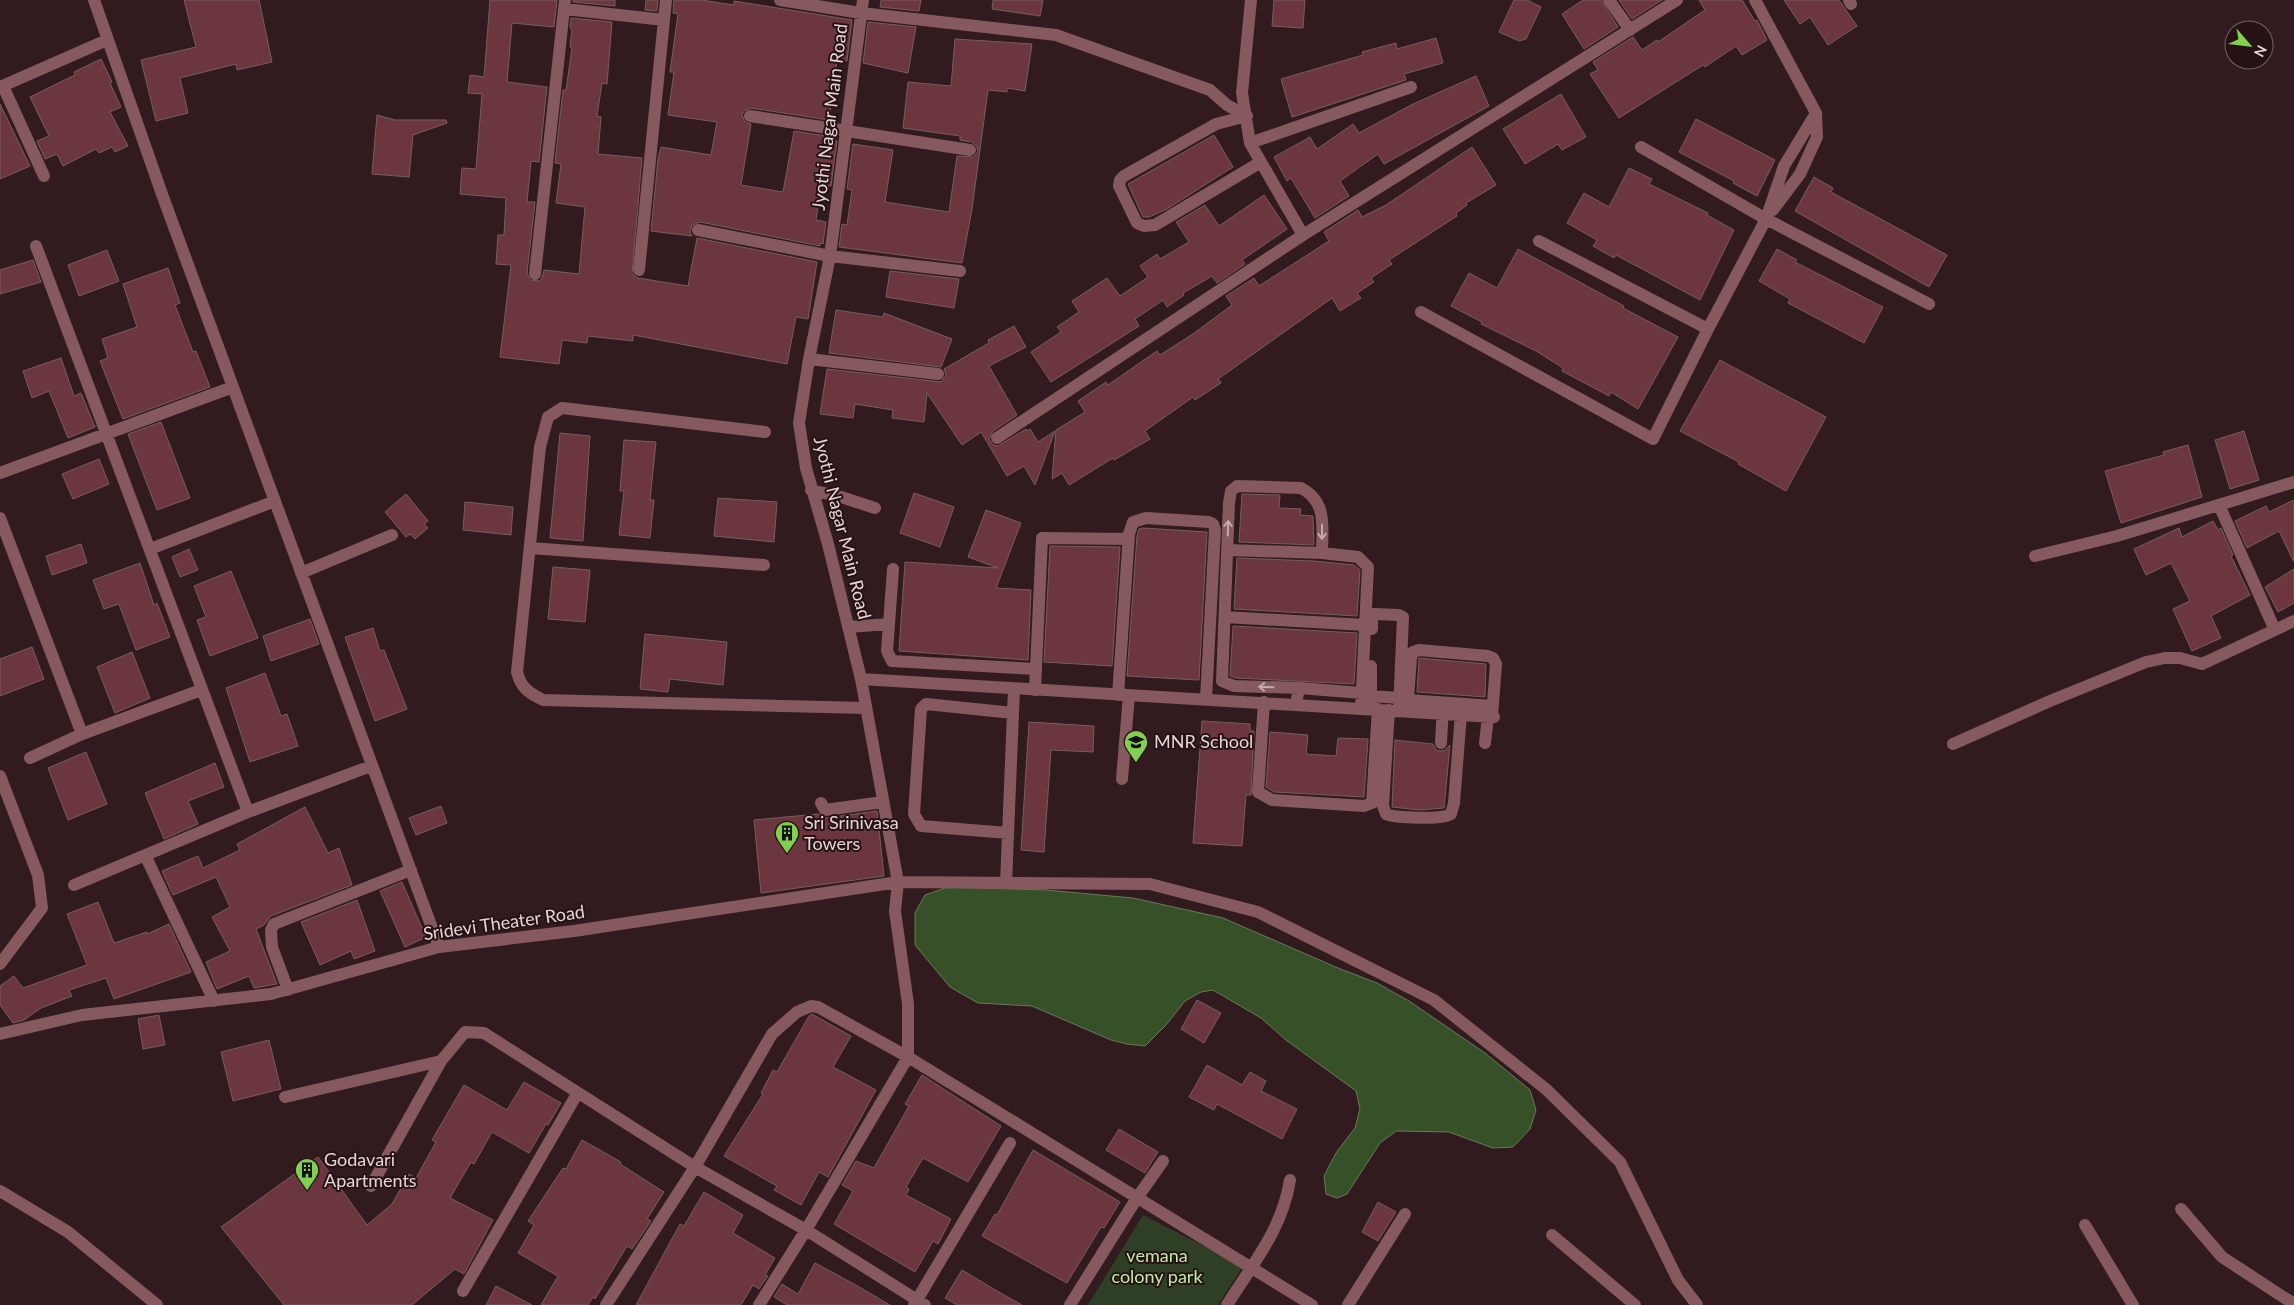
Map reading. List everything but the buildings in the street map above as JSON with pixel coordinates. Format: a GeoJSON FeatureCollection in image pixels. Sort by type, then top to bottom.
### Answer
{"type":"FeatureCollection","features":[{"type":"Feature","properties":{"kind":"street"},"geometry":{"type":"LineString","coordinates":[[94,0],[139,132],[439,947]]}},
{"type":"Feature","properties":{"kind":"street"},"geometry":{"type":"LineString","coordinates":[[639,270],[666,0]]}},
{"type":"Feature","properties":{"kind":"street"},"geometry":{"type":"LineString","coordinates":[[780,0],[861,14],[1056,35],[1210,90],[1227,105],[1247,116]]}},
{"type":"Feature","properties":{"kind":"street","name":"Jyothi Nagar Main Road"},"geometry":{"type":"LineString","coordinates":[[863,0],[830,256],[809,359],[799,423],[811,490],[828,544],[861,678],[898,882],[895,911],[908,1004],[908,1057]]}},
{"type":"Feature","properties":{"kind":"street"},"geometry":{"type":"LineString","coordinates":[[1251,0],[1242,93],[1250,143],[1303,235]]}},
{"type":"Feature","properties":{"kind":"street"},"geometry":{"type":"LineString","coordinates":[[1610,0],[1630,30]]}},
{"type":"Feature","properties":{"kind":"street"},"geometry":{"type":"LineString","coordinates":[[997,438],[1303,235],[1678,0]]}},
{"type":"Feature","properties":{"kind":"street"},"geometry":{"type":"LineString","coordinates":[[1421,312],[1653,439],[1766,219],[1784,166],[1816,113],[1755,0]]}},
{"type":"Feature","properties":{"kind":"street"},"geometry":{"type":"LineString","coordinates":[[535,274],[565,4],[664,20]]}},
{"type":"Feature","properties":{"kind":"street"},"geometry":{"type":"LineString","coordinates":[[44,176],[1,87],[107,40]]}},
{"type":"Feature","properties":{"kind":"street"},"geometry":{"type":"LineString","coordinates":[[1250,143],[1411,87]]}},
{"type":"Feature","properties":{"kind":"street"},"geometry":{"type":"LineString","coordinates":[[750,116],[970,150]]}},
{"type":"Feature","properties":{"kind":"street"},"geometry":{"type":"LineString","coordinates":[[1247,116],[1216,124],[1124,176],[1120,180],[1119,186],[1137,223],[1144,226],[1156,225],[1261,162]]}},
{"type":"Feature","properties":{"kind":"street"},"geometry":{"type":"LineString","coordinates":[[1641,147],[1766,219],[1929,304]]}},
{"type":"Feature","properties":{"kind":"street"},"geometry":{"type":"LineString","coordinates":[[698,230],[830,256],[960,272]]}},
{"type":"Feature","properties":{"kind":"street"},"geometry":{"type":"LineString","coordinates":[[1539,241],[1708,329]]}},
{"type":"Feature","properties":{"kind":"street"},"geometry":{"type":"LineString","coordinates":[[36,246],[248,812]]}},
{"type":"Feature","properties":{"kind":"street"},"geometry":{"type":"LineString","coordinates":[[809,359],[938,374]]}},
{"type":"Feature","properties":{"kind":"street"},"geometry":{"type":"LineString","coordinates":[[0,473],[233,387]]}},
{"type":"Feature","properties":{"kind":"street"},"geometry":{"type":"LineString","coordinates":[[764,432],[562,408],[548,417],[540,447],[517,672],[519,682],[527,692],[543,700],[865,708]]}},
{"type":"Feature","properties":{"kind":"street"},"geometry":{"type":"LineString","coordinates":[[2035,556],[2117,536],[2294,482]]}},
{"type":"Feature","properties":{"kind":"street"},"geometry":{"type":"LineString","coordinates":[[1322,553],[1322,510],[1308,492],[1301,488],[1237,486],[1231,491],[1222,681],[1234,686],[1299,688],[1385,704]]}},
{"type":"Feature","properties":{"kind":"street"},"geometry":{"type":"LineString","coordinates":[[811,490],[840,496],[875,508]]}},
{"type":"Feature","properties":{"kind":"street"},"geometry":{"type":"LineString","coordinates":[[150,549],[275,501]]}},
{"type":"Feature","properties":{"kind":"street"},"geometry":{"type":"LineString","coordinates":[[2219,505],[2276,630]]}},
{"type":"Feature","properties":{"kind":"street"},"geometry":{"type":"LineString","coordinates":[[0,518],[82,734]]}},
{"type":"Feature","properties":{"kind":"street"},"geometry":{"type":"LineString","coordinates":[[1122,779],[1129,539],[1133,522],[1146,518],[1208,522],[1213,524],[1215,530],[1206,699]]}},
{"type":"Feature","properties":{"kind":"street"},"geometry":{"type":"LineString","coordinates":[[301,573],[392,536]]}},
{"type":"Feature","properties":{"kind":"street"},"geometry":{"type":"LineString","coordinates":[[1035,690],[1042,538],[1129,539]]}},
{"type":"Feature","properties":{"kind":"street"},"geometry":{"type":"LineString","coordinates":[[530,548],[764,565]]}},
{"type":"Feature","properties":{"kind":"street"},"geometry":{"type":"LineString","coordinates":[[1227,550],[1322,553],[1358,557],[1368,567],[1365,625],[1385,704]]}},
{"type":"Feature","properties":{"kind":"street"},"geometry":{"type":"LineString","coordinates":[[893,569],[887,651],[892,661],[1036,669]]}},
{"type":"Feature","properties":{"kind":"street"},"geometry":{"type":"LineString","coordinates":[[1264,702],[1258,792],[1272,800],[1364,806],[1372,803],[1385,704],[1403,618],[1400,614],[1374,614],[1372,617],[1385,704],[1383,806],[1386,814],[1394,816],[1442,817],[1451,814],[1454,803],[1450,709]]}},
{"type":"Feature","properties":{"kind":"street"},"geometry":{"type":"LineString","coordinates":[[1225,617],[1365,625]]}},
{"type":"Feature","properties":{"kind":"street"},"geometry":{"type":"LineString","coordinates":[[1953,744],[2050,701],[2146,662],[2180,658],[2202,664],[2294,621]]}},
{"type":"Feature","properties":{"kind":"street"},"geometry":{"type":"LineString","coordinates":[[848,627],[889,624]]}},
{"type":"Feature","properties":{"kind":"street"},"geometry":{"type":"LineString","coordinates":[[1385,704],[1411,654],[1419,650],[1494,658],[1496,664],[1492,714],[1486,743]]}},
{"type":"Feature","properties":{"kind":"street"},"geometry":{"type":"LineString","coordinates":[[861,678],[1014,689],[1296,704],[1385,704],[1492,714]]}},
{"type":"Feature","properties":{"kind":"street"},"geometry":{"type":"LineString","coordinates":[[1233,700],[1234,686]]}},
{"type":"Feature","properties":{"kind":"street"},"geometry":{"type":"LineString","coordinates":[[1296,704],[1299,688]]}},
{"type":"Feature","properties":{"kind":"street"},"geometry":{"type":"LineString","coordinates":[[1006,883],[1014,689]]}},
{"type":"Feature","properties":{"kind":"street"},"geometry":{"type":"LineString","coordinates":[[30,758],[82,734],[201,690]]}},
{"type":"Feature","properties":{"kind":"street"},"geometry":{"type":"LineString","coordinates":[[1008,833],[921,826],[914,814],[921,709],[926,704],[1013,713]]}},
{"type":"Feature","properties":{"kind":"street"},"geometry":{"type":"LineString","coordinates":[[1441,743],[1450,709]]}},
{"type":"Feature","properties":{"kind":"street"},"geometry":{"type":"LineString","coordinates":[[74,885],[146,857],[248,812],[371,766]]}},
{"type":"Feature","properties":{"kind":"street"},"geometry":{"type":"LineString","coordinates":[[0,776],[38,875],[42,908],[2,957]]}},
{"type":"Feature","properties":{"kind":"street"},"geometry":{"type":"LineString","coordinates":[[821,804],[825,810],[883,802]]}},
{"type":"Feature","properties":{"kind":"street"},"geometry":{"type":"LineString","coordinates":[[146,857],[214,1001]]}},
{"type":"Feature","properties":{"kind":"street"},"geometry":{"type":"LineString","coordinates":[[288,990],[272,948],[271,930],[274,924],[411,870]]}},
{"type":"Feature","properties":{"kind":"street","name":"Sridevi Theater Road"},"geometry":{"type":"LineString","coordinates":[[0,1034],[82,1015],[271,994],[439,947],[574,931],[898,882],[1150,884],[1258,912],[1434,1000],[1547,1090],[1620,1162],[1678,1280],[1697,1305]]}},
{"type":"Feature","properties":{"kind":"street"},"geometry":{"type":"LineString","coordinates":[[606,1305],[695,1167],[772,1034],[797,1012],[811,1006],[818,1007],[908,1057],[1312,1305]]}},
{"type":"Feature","properties":{"kind":"street"},"geometry":{"type":"LineString","coordinates":[[371,1186],[441,1061],[464,1032],[484,1033],[695,1167],[806,1230],[918,1303],[1010,1143]]}},
{"type":"Feature","properties":{"kind":"street"},"geometry":{"type":"LineString","coordinates":[[759,1305],[806,1230],[908,1057]]}},
{"type":"Feature","properties":{"kind":"street"},"geometry":{"type":"LineString","coordinates":[[285,1097],[441,1061]]}},
{"type":"Feature","properties":{"kind":"street"},"geometry":{"type":"LineString","coordinates":[[463,1291],[578,1094]]}},
{"type":"Feature","properties":{"kind":"street"},"geometry":{"type":"LineString","coordinates":[[1070,1305],[1137,1198],[1163,1161]]}},
{"type":"Feature","properties":{"kind":"street"},"geometry":{"type":"LineString","coordinates":[[1227,1305],[1274,1232],[1286,1204],[1290,1180]]}},
{"type":"Feature","properties":{"kind":"street"},"geometry":{"type":"LineString","coordinates":[[0,1191],[68,1232],[156,1305]]}},
{"type":"Feature","properties":{"kind":"street"},"geometry":{"type":"LineString","coordinates":[[2181,1209],[2222,1257],[2294,1304]]}},
{"type":"Feature","properties":{"kind":"street"},"geometry":{"type":"LineString","coordinates":[[1348,1305],[1405,1214]]}},
{"type":"Feature","properties":{"kind":"street"},"geometry":{"type":"LineString","coordinates":[[2085,1226],[2133,1305]]}},
{"type":"Feature","properties":{"kind":"street"},"geometry":{"type":"LineString","coordinates":[[1552,1235],[1635,1305]]}},
{"type":"Feature","properties":{"kind":"green space","name":"vemana colony park"},"geometry":{"type":"Polygon","coordinates":[[[1143,1215],[1243,1266],[1218,1305],[1088,1305],[1143,1215]]]}},
{"type":"Feature","properties":{"kind":"shaded area"},"geometry":{"type":"Polygon","coordinates":[[[948,887],[1046,890],[1133,898],[1223,918],[1377,983],[1409,1001],[1485,1053],[1530,1090],[1536,1110],[1530,1129],[1513,1147],[1493,1148],[1449,1132],[1396,1131],[1380,1143],[1347,1194],[1337,1198],[1326,1194],[1324,1176],[1336,1153],[1355,1128],[1360,1109],[1356,1091],[1286,1040],[1261,1018],[1213,990],[1201,992],[1185,1001],[1166,1025],[1145,1046],[1111,1040],[1032,1006],[978,1003],[950,987],[915,945],[915,913],[925,895],[948,887]]]}},
{"type":"Feature","properties":{"kind":"place","name":"MNR School"},"geometry":{"type":"Point","coordinates":[1136,763]}},
{"type":"Feature","properties":{"kind":"place","name":"Sri Srinivasa Towers"},"geometry":{"type":"Point","coordinates":[787,854]}},
{"type":"Feature","properties":{"kind":"place","name":"Godavari Apartments"},"geometry":{"type":"Point","coordinates":[307,1191]}}]}
